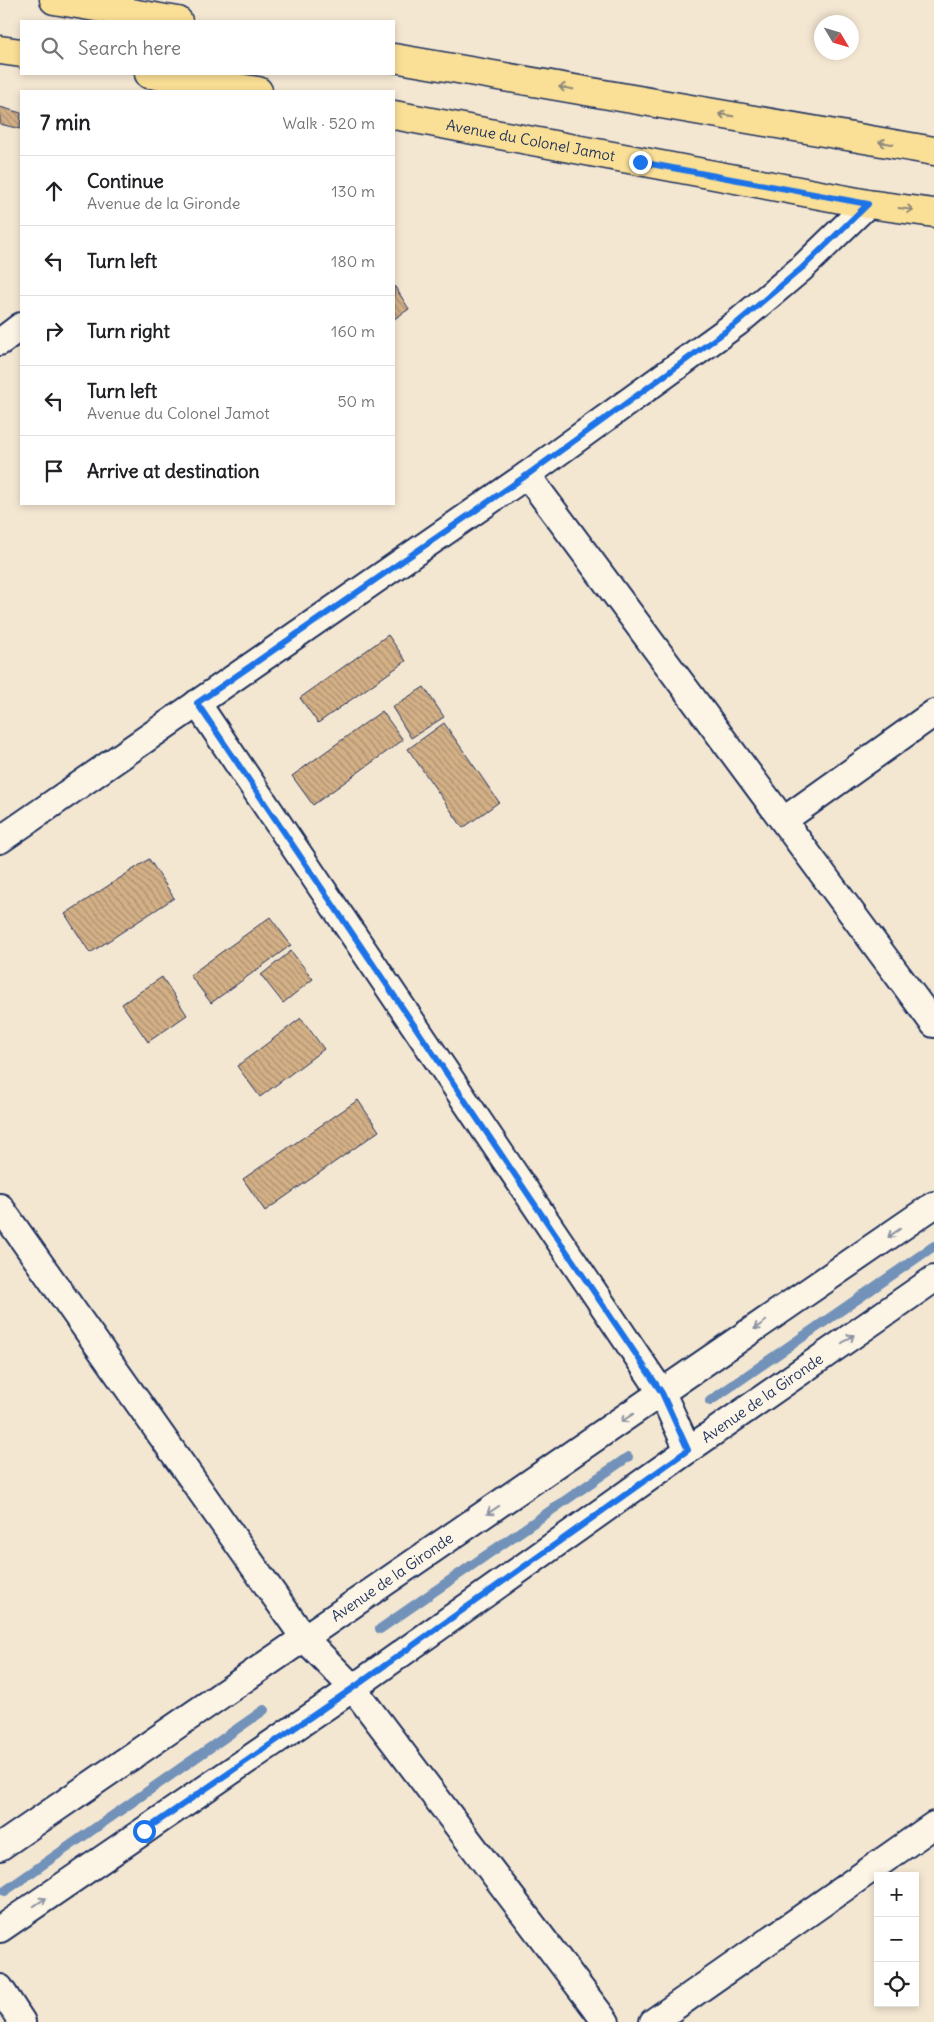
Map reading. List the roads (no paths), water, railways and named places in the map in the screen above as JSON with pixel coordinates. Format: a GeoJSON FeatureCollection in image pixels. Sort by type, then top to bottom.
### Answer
{"type":"FeatureCollection","features":[{"type":"Feature","properties":{"kind":"main road"},"geometry":{"type":"LineString","coordinates":[[54,0],[172,20]]}},
{"type":"Feature","properties":{"kind":"main road"},"geometry":{"type":"LineString","coordinates":[[0,50],[20,53]]}},
{"type":"Feature","properties":{"kind":"main road"},"geometry":{"type":"LineString","coordinates":[[395,58],[934,151]]}},
{"type":"Feature","properties":{"kind":"main road"},"geometry":{"type":"LineString","coordinates":[[155,75],[252,90]]}},
{"type":"Feature","properties":{"kind":"main road","name":"Avenue du Colonel Jamot"},"geometry":{"type":"LineString","coordinates":[[395,115],[868,204],[934,213]]}},
{"type":"Feature","properties":{"kind":"street"},"geometry":{"type":"LineString","coordinates":[[0,840],[527,475],[737,323],[802,268],[868,204]]}},
{"type":"Feature","properties":{"kind":"street"},"geometry":{"type":"LineString","coordinates":[[0,342],[20,327]]}},
{"type":"Feature","properties":{"kind":"street"},"geometry":{"type":"LineString","coordinates":[[527,475],[934,1024]]}},
{"type":"Feature","properties":{"kind":"street"},"geometry":{"type":"LineString","coordinates":[[197,703],[662,1393],[688,1450]]}},
{"type":"Feature","properties":{"kind":"street"},"geometry":{"type":"LineString","coordinates":[[784,820],[934,713]]}},
{"type":"Feature","properties":{"kind":"street","name":"Avenue de la Gironde"},"geometry":{"type":"LineString","coordinates":[[0,1847],[934,1205]]}},
{"type":"Feature","properties":{"kind":"street"},"geometry":{"type":"LineString","coordinates":[[0,1207],[305,1639],[353,1688],[606,2022]]}},
{"type":"Feature","properties":{"kind":"street","name":"Avenue de la Gironde"},"geometry":{"type":"LineString","coordinates":[[0,1929],[353,1688],[688,1450],[934,1279]]}},
{"type":"Feature","properties":{"kind":"street"},"geometry":{"type":"LineString","coordinates":[[653,2022],[934,1825]]}},
{"type":"Feature","properties":{"kind":"street"},"geometry":{"type":"LineString","coordinates":[[0,1988],[22,2022]]}},
{"type":"Feature","properties":{"kind":"waterway"},"geometry":{"type":"LineString","coordinates":[[710,1401],[934,1246]]}},
{"type":"Feature","properties":{"kind":"waterway"},"geometry":{"type":"LineString","coordinates":[[380,1629],[628,1457]]}},
{"type":"Feature","properties":{"kind":"waterway"},"geometry":{"type":"LineString","coordinates":[[5,1891],[264,1710]]}}]}
